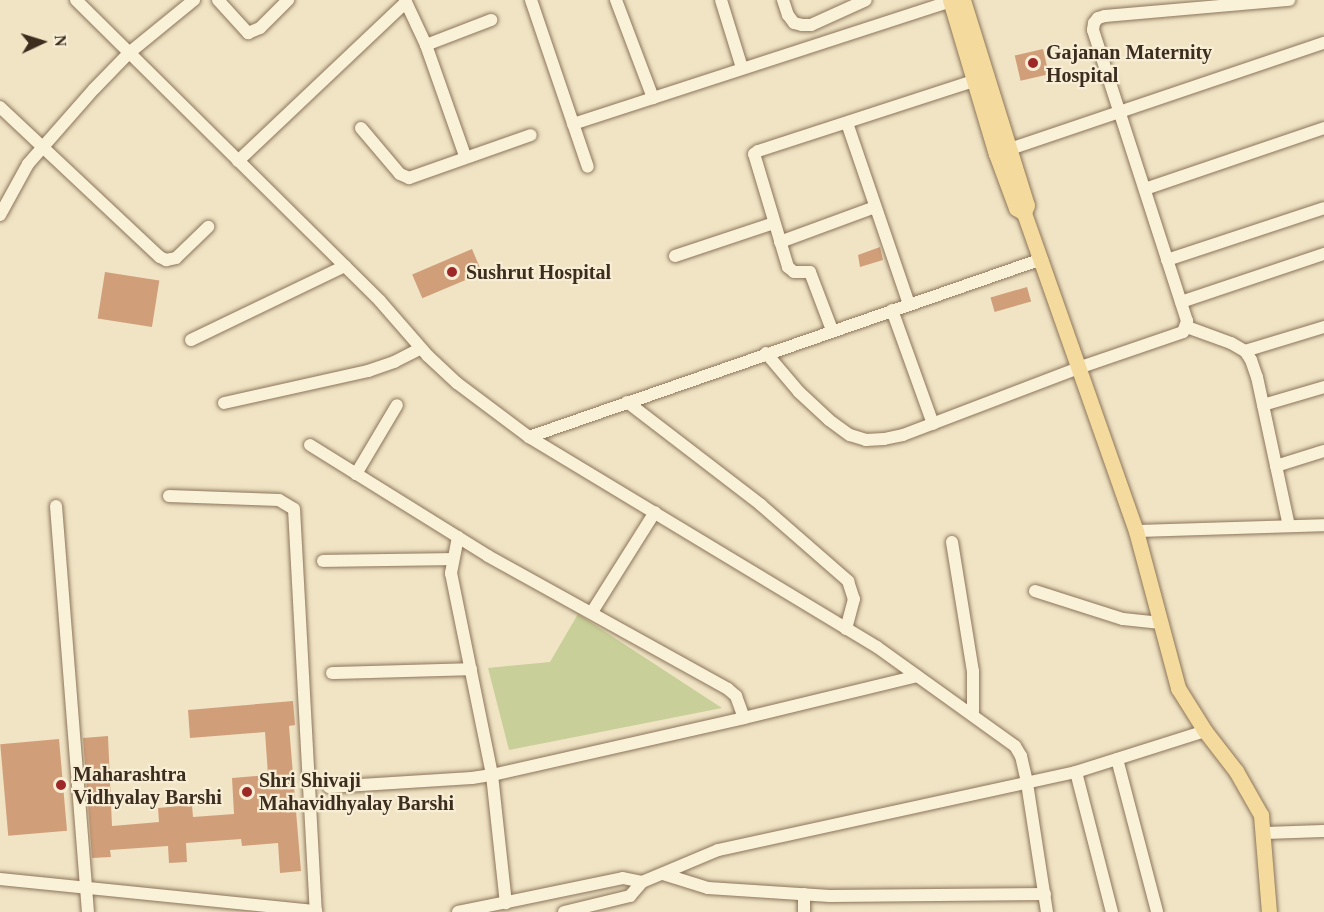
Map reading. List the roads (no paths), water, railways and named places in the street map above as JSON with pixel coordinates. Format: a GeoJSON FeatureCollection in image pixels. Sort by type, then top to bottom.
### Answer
{"type":"FeatureCollection","features":[{"type":"Feature","properties":{"kind":"main road"},"geometry":{"type":"LineString","coordinates":[[954,0],[974,81],[1016,208],[1024,213],[1042,259],[1136,531],[1178,688],[1205,731],[1254,798],[1264,833],[1269,912]]}},
{"type":"Feature","properties":{"kind":"main road"},"geometry":{"type":"LineString","coordinates":[[954,0],[1010,149],[1027,205],[1024,213]]}},
{"type":"Feature","properties":{"kind":"street"},"geometry":{"type":"LineString","coordinates":[[76,0],[345,266],[421,348],[457,383],[529,437],[846,628],[974,715],[1015,746],[1021,756],[1028,783],[1047,912]]}},
{"type":"Feature","properties":{"kind":"street"},"geometry":{"type":"LineString","coordinates":[[0,215],[18,178],[43,148],[129,53],[194,0]]}},
{"type":"Feature","properties":{"kind":"street"},"geometry":{"type":"LineString","coordinates":[[218,0],[248,33],[260,27],[288,0]]}},
{"type":"Feature","properties":{"kind":"street"},"geometry":{"type":"LineString","coordinates":[[531,0],[588,167]]}},
{"type":"Feature","properties":{"kind":"street"},"geometry":{"type":"LineString","coordinates":[[616,0],[653,98]]}},
{"type":"Feature","properties":{"kind":"street"},"geometry":{"type":"LineString","coordinates":[[721,0],[742,68]]}},
{"type":"Feature","properties":{"kind":"street"},"geometry":{"type":"LineString","coordinates":[[783,0],[794,23],[802,26],[811,25],[862,1]]}},
{"type":"Feature","properties":{"kind":"street"},"geometry":{"type":"LineString","coordinates":[[573,124],[954,0]]}},
{"type":"Feature","properties":{"kind":"street"},"geometry":{"type":"LineString","coordinates":[[1187,327],[1094,30],[1098,18],[1289,0]]}},
{"type":"Feature","properties":{"kind":"street"},"geometry":{"type":"LineString","coordinates":[[238,161],[406,1],[426,45],[465,156]]}},
{"type":"Feature","properties":{"kind":"street"},"geometry":{"type":"LineString","coordinates":[[426,45],[491,20]]}},
{"type":"Feature","properties":{"kind":"street"},"geometry":{"type":"LineString","coordinates":[[1010,149],[1324,42]]}},
{"type":"Feature","properties":{"kind":"street"},"geometry":{"type":"LineString","coordinates":[[832,330],[810,272],[791,271],[774,224],[754,154],[974,81]]}},
{"type":"Feature","properties":{"kind":"street"},"geometry":{"type":"LineString","coordinates":[[0,107],[166,260],[176,258],[208,227]]}},
{"type":"Feature","properties":{"kind":"street"},"geometry":{"type":"LineString","coordinates":[[847,123],[909,304]]}},
{"type":"Feature","properties":{"kind":"street"},"geometry":{"type":"LineString","coordinates":[[361,128],[404,178],[417,176],[465,156],[531,135]]}},
{"type":"Feature","properties":{"kind":"street"},"geometry":{"type":"LineString","coordinates":[[1145,189],[1324,128]]}},
{"type":"Feature","properties":{"kind":"street"},"geometry":{"type":"LineString","coordinates":[[780,242],[875,207]]}},
{"type":"Feature","properties":{"kind":"street"},"geometry":{"type":"LineString","coordinates":[[1167,260],[1324,208]]}},
{"type":"Feature","properties":{"kind":"street"},"geometry":{"type":"LineString","coordinates":[[675,256],[774,224]]}},
{"type":"Feature","properties":{"kind":"street"},"geometry":{"type":"LineString","coordinates":[[1181,302],[1324,254]]}},
{"type":"Feature","properties":{"kind":"street"},"geometry":{"type":"LineString","coordinates":[[529,437],[1042,259]]}},
{"type":"Feature","properties":{"kind":"street"},"geometry":{"type":"LineString","coordinates":[[191,340],[345,266]]}},
{"type":"Feature","properties":{"kind":"street"},"geometry":{"type":"LineString","coordinates":[[892,310],[933,424]]}},
{"type":"Feature","properties":{"kind":"street"},"geometry":{"type":"LineString","coordinates":[[766,353],[799,392],[829,420],[850,435],[866,440],[885,440],[1081,367],[1176,336],[1187,327]]}},
{"type":"Feature","properties":{"kind":"street"},"geometry":{"type":"LineString","coordinates":[[1187,327],[1231,343],[1245,351],[1257,377],[1289,526]]}},
{"type":"Feature","properties":{"kind":"street"},"geometry":{"type":"LineString","coordinates":[[1245,351],[1324,327]]}},
{"type":"Feature","properties":{"kind":"street"},"geometry":{"type":"LineString","coordinates":[[224,403],[368,371],[394,362],[421,348]]}},
{"type":"Feature","properties":{"kind":"street"},"geometry":{"type":"LineString","coordinates":[[1263,405],[1324,387]]}},
{"type":"Feature","properties":{"kind":"street"},"geometry":{"type":"LineString","coordinates":[[627,402],[761,505],[848,581],[854,599],[846,628]]}},
{"type":"Feature","properties":{"kind":"street"},"geometry":{"type":"LineString","coordinates":[[356,474],[397,405]]}},
{"type":"Feature","properties":{"kind":"street"},"geometry":{"type":"LineString","coordinates":[[310,445],[458,537],[728,689],[736,696],[744,718]]}},
{"type":"Feature","properties":{"kind":"street"},"geometry":{"type":"LineString","coordinates":[[1276,466],[1324,451]]}},
{"type":"Feature","properties":{"kind":"street"},"geometry":{"type":"LineString","coordinates":[[0,879],[85,890],[316,912],[294,509],[279,500],[169,496]]}},
{"type":"Feature","properties":{"kind":"street"},"geometry":{"type":"LineString","coordinates":[[56,506],[88,912]]}},
{"type":"Feature","properties":{"kind":"street"},"geometry":{"type":"LineString","coordinates":[[592,612],[655,512]]}},
{"type":"Feature","properties":{"kind":"street"},"geometry":{"type":"LineString","coordinates":[[1136,531],[1324,525]]}},
{"type":"Feature","properties":{"kind":"street"},"geometry":{"type":"LineString","coordinates":[[458,537],[452,559],[452,573],[492,775],[506,903]]}},
{"type":"Feature","properties":{"kind":"street"},"geometry":{"type":"LineString","coordinates":[[952,542],[973,671],[974,715]]}},
{"type":"Feature","properties":{"kind":"street"},"geometry":{"type":"LineString","coordinates":[[323,561],[452,559]]}},
{"type":"Feature","properties":{"kind":"street"},"geometry":{"type":"LineString","coordinates":[[1035,591],[1123,619],[1161,623]]}},
{"type":"Feature","properties":{"kind":"street"},"geometry":{"type":"LineString","coordinates":[[332,673],[471,669]]}},
{"type":"Feature","properties":{"kind":"street"},"geometry":{"type":"LineString","coordinates":[[329,787],[464,779],[492,775],[917,676]]}},
{"type":"Feature","properties":{"kind":"street"},"geometry":{"type":"LineString","coordinates":[[564,912],[598,908],[630,896],[642,882],[718,850],[1076,772],[1205,731]]}},
{"type":"Feature","properties":{"kind":"street"},"geometry":{"type":"LineString","coordinates":[[1117,759],[1157,912]]}},
{"type":"Feature","properties":{"kind":"street"},"geometry":{"type":"LineString","coordinates":[[1076,772],[1112,912]]}},
{"type":"Feature","properties":{"kind":"street"},"geometry":{"type":"LineString","coordinates":[[1264,833],[1324,831]]}},
{"type":"Feature","properties":{"kind":"street"},"geometry":{"type":"LineString","coordinates":[[663,874],[708,888],[804,894],[1045,894]]}},
{"type":"Feature","properties":{"kind":"street"},"geometry":{"type":"LineString","coordinates":[[458,912],[623,878],[642,882]]}},
{"type":"Feature","properties":{"kind":"street"},"geometry":{"type":"LineString","coordinates":[[804,894],[804,912]]}},
{"type":"Feature","properties":{"kind":"place","name":"Gajanan Maternity Hospital"},"geometry":{"type":"Point","coordinates":[1033,63]}},
{"type":"Feature","properties":{"kind":"place","name":"Sushrut Hospital"},"geometry":{"type":"Point","coordinates":[452,272]}},
{"type":"Feature","properties":{"kind":"place","name":"Maharashtra Vidhyalay Barshi"},"geometry":{"type":"Point","coordinates":[61,785]}},
{"type":"Feature","properties":{"kind":"place","name":"Shri Shivaji Mahavidhyalay Barshi"},"geometry":{"type":"Point","coordinates":[247,792]}}]}
